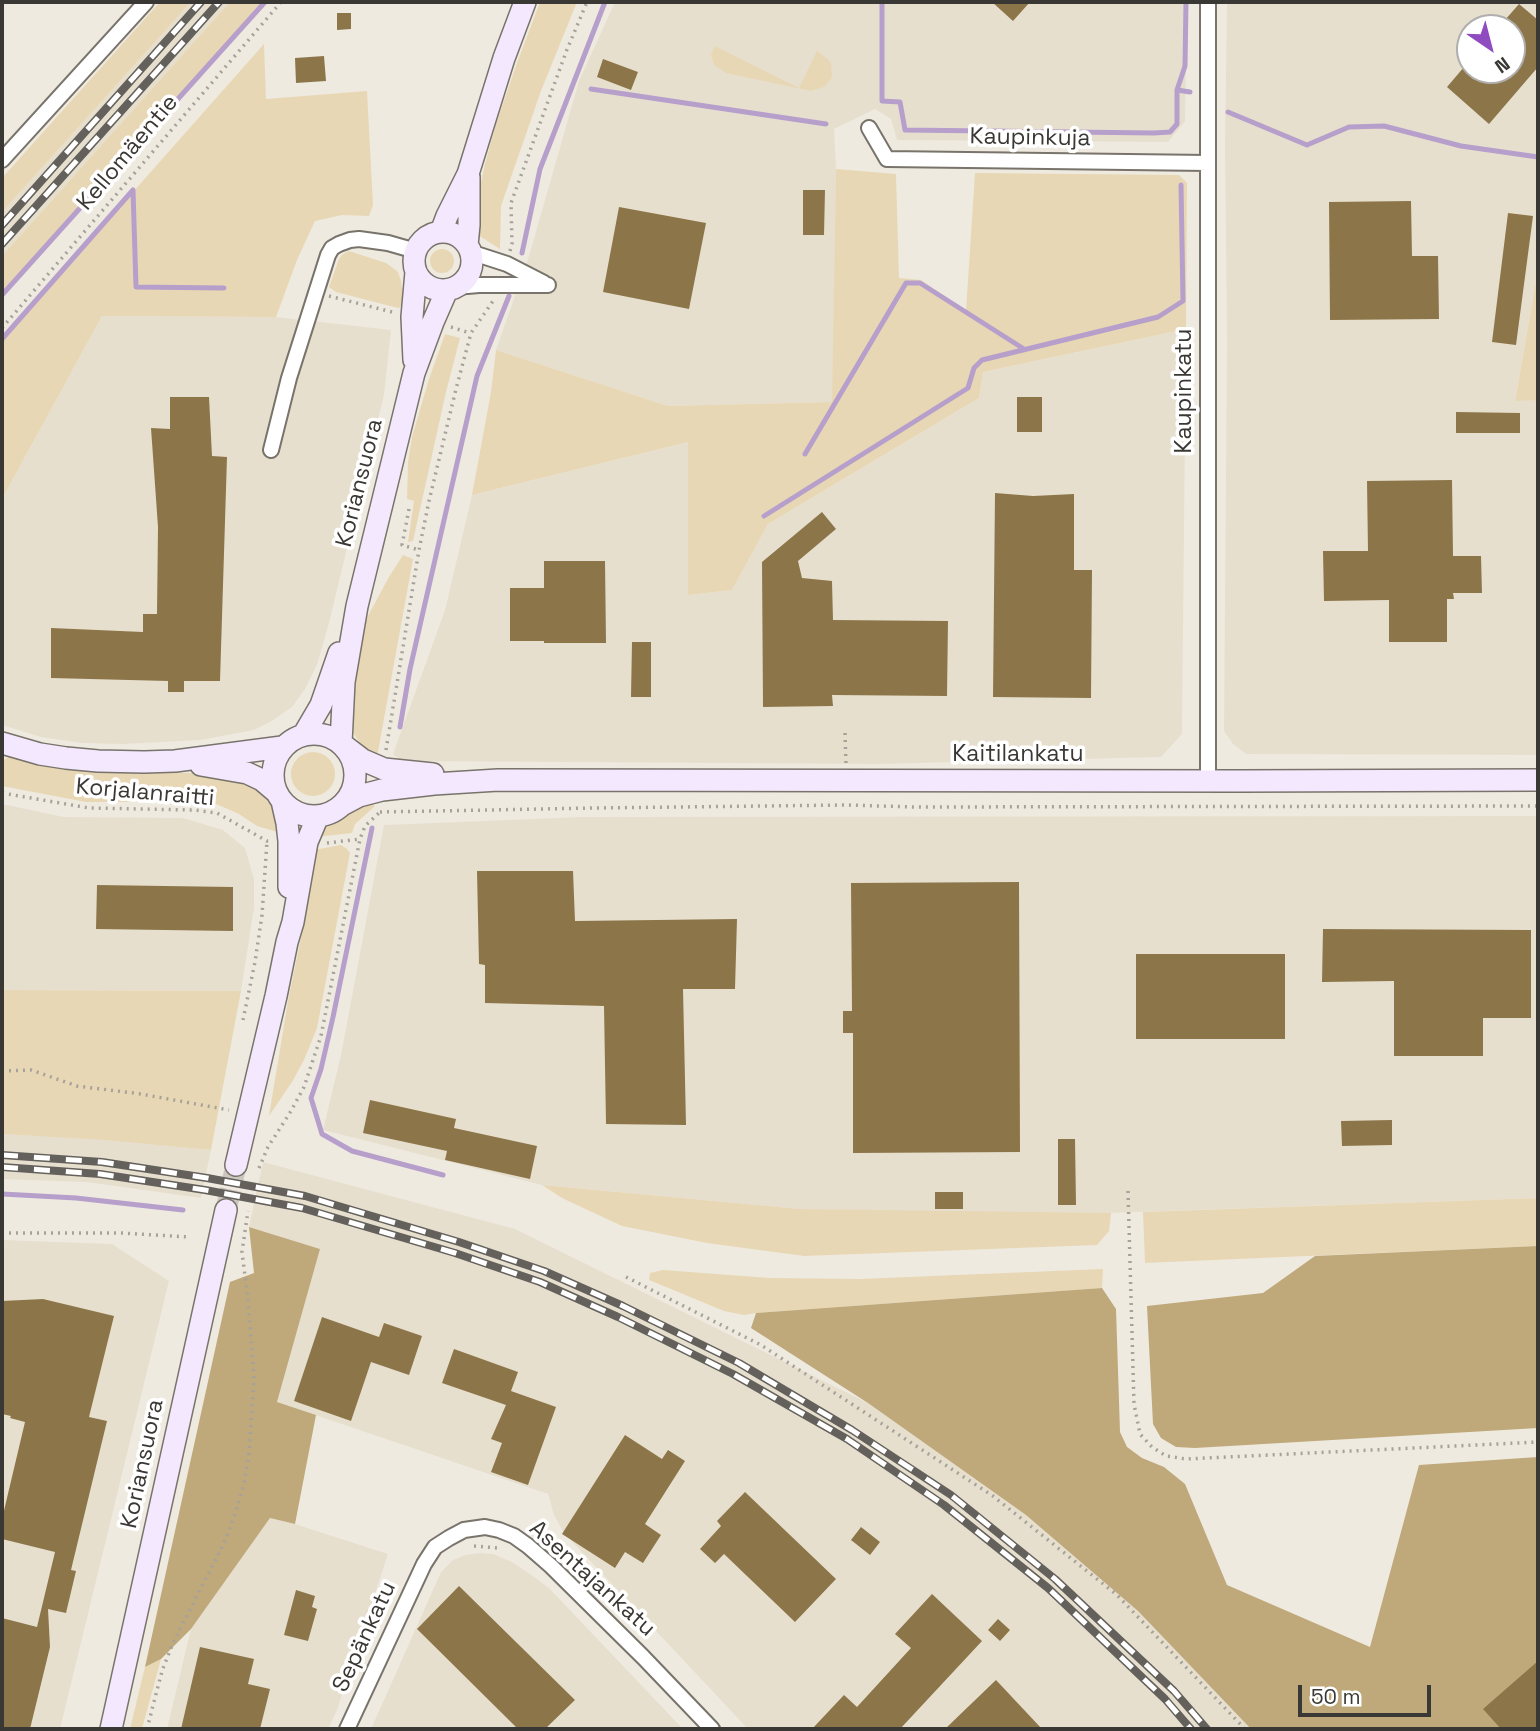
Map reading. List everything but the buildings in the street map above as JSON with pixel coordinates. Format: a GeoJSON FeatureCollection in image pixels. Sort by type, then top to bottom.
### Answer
{"type":"FeatureCollection","features":[{"type":"Feature","properties":{"kind":"main road"},"geometry":{"type":"LineString","coordinates":[[441,232],[468,174],[504,58],[525,2]]}},
{"type":"Feature","properties":{"kind":"main road"},"geometry":{"type":"LineString","coordinates":[[468,174],[469,248],[472,262],[470,272],[464,281],[451,289],[437,289],[421,280],[416,261],[426,238],[441,232],[456,235],[469,248]]}},
{"type":"Feature","properties":{"kind":"main road","name":"Koriansuora"},"geometry":{"type":"LineString","coordinates":[[414,373],[412,317],[416,261]]}},
{"type":"Feature","properties":{"kind":"main road","name":"Koriansuora"},"geometry":{"type":"LineString","coordinates":[[343,745],[344,682],[357,606],[414,373],[433,322],[451,289]]}},
{"type":"Feature","properties":{"kind":"main road","name":"Koriansuora"},"geometry":{"type":"LineString","coordinates":[[304,734],[321,705],[357,606]]}},
{"type":"Feature","properties":{"kind":"main road"},"geometry":{"type":"LineString","coordinates":[[174,761],[247,773],[262,780],[278,796],[292,810],[304,816],[318,816],[328,814],[344,804],[351,793],[355,781],[351,757],[343,745],[330,736],[317,733],[304,734],[289,741],[276,757],[272,779],[278,796],[287,823],[289,841],[287,942]]}},
{"type":"Feature","properties":{"kind":"main road"},"geometry":{"type":"LineString","coordinates":[[2,743],[40,754],[98,761],[174,761],[282,747]]}},
{"type":"Feature","properties":{"kind":"main road","name":"Kaitilankatu"},"geometry":{"type":"LineString","coordinates":[[343,745],[363,760],[384,769],[498,780],[1538,780]]}},
{"type":"Feature","properties":{"kind":"main road","name":"Kaitilankatu"},"geometry":{"type":"LineString","coordinates":[[344,804],[359,796],[394,789],[498,780]]}},
{"type":"Feature","properties":{"kind":"main road"},"geometry":{"type":"LineString","coordinates":[[236,1165],[293,922],[307,842],[318,816]]}},
{"type":"Feature","properties":{"kind":"main road","name":"Koriansuora"},"geometry":{"type":"LineString","coordinates":[[111,1729],[226,1210]]}},
{"type":"Feature","properties":{"kind":"street"},"geometry":{"type":"LineString","coordinates":[[2,160],[146,2]]}},
{"type":"Feature","properties":{"kind":"street","name":"Kaupinkatu"},"geometry":{"type":"LineString","coordinates":[[1208,2],[1208,781]]}},
{"type":"Feature","properties":{"kind":"street","name":"Kaupinkuja"},"geometry":{"type":"LineString","coordinates":[[869,128],[887,159],[1208,163]]}},
{"type":"Feature","properties":{"kind":"street"},"geometry":{"type":"LineString","coordinates":[[271,450],[289,378],[332,248],[359,239],[388,243],[416,261]]}},
{"type":"Feature","properties":{"kind":"street"},"geometry":{"type":"LineString","coordinates":[[451,289],[479,285],[548,285],[469,248]]}},
{"type":"Feature","properties":{"kind":"street","name":"Asentajankatu"},"geometry":{"type":"LineString","coordinates":[[424,1564],[435,1547],[464,1530],[485,1527],[514,1536],[551,1566],[712,1729]]}},
{"type":"Feature","properties":{"kind":"street","name":"Sepänkatu"},"geometry":{"type":"LineString","coordinates":[[347,1729],[424,1564]]}},
{"type":"Feature","properties":{"kind":"path","name":"Kellomäentie"},"geometry":{"type":"LineString","coordinates":[[2,328],[281,2]]}},
{"type":"Feature","properties":{"kind":"path"},"geometry":{"type":"LineString","coordinates":[[509,256],[512,244],[511,203],[587,2]]}},
{"type":"Feature","properties":{"kind":"path"},"geometry":{"type":"LineString","coordinates":[[316,294],[398,314]]}},
{"type":"Feature","properties":{"kind":"path"},"geometry":{"type":"LineString","coordinates":[[385,759],[419,550],[453,401],[471,333],[494,300]]}},
{"type":"Feature","properties":{"kind":"path"},"geometry":{"type":"LineString","coordinates":[[441,325],[471,333]]}},
{"type":"Feature","properties":{"kind":"path"},"geometry":{"type":"LineString","coordinates":[[409,509],[402,545],[419,550]]}},
{"type":"Feature","properties":{"kind":"path"},"geometry":{"type":"LineString","coordinates":[[845,733],[846,766]]}},
{"type":"Feature","properties":{"kind":"path","name":"Korjalanraitti"},"geometry":{"type":"LineString","coordinates":[[2,793],[89,808],[217,813],[267,841],[280,841]]}},
{"type":"Feature","properties":{"kind":"path"},"geometry":{"type":"LineString","coordinates":[[258,1168],[304,1087],[321,1036],[360,839],[365,826],[380,813],[846,805],[1538,806]]}},
{"type":"Feature","properties":{"kind":"path"},"geometry":{"type":"LineString","coordinates":[[323,843],[360,839]]}},
{"type":"Feature","properties":{"kind":"path"},"geometry":{"type":"LineString","coordinates":[[243,1020],[262,915],[267,841]]}},
{"type":"Feature","properties":{"kind":"path"},"geometry":{"type":"LineString","coordinates":[[2,1072],[31,1070],[77,1086],[153,1096],[248,1115]]}},
{"type":"Feature","properties":{"kind":"path"},"geometry":{"type":"LineString","coordinates":[[1128,1191],[1134,1404],[1140,1434],[1152,1447],[1166,1456],[1186,1459],[1538,1442]]}},
{"type":"Feature","properties":{"kind":"path"},"geometry":{"type":"LineString","coordinates":[[147,1729],[162,1671],[173,1643],[225,1543],[244,1484],[254,1378],[242,1252],[248,1211]]}},
{"type":"Feature","properties":{"kind":"path"},"geometry":{"type":"LineString","coordinates":[[2,1233],[121,1233],[189,1237]]}},
{"type":"Feature","properties":{"kind":"path"},"geometry":{"type":"LineString","coordinates":[[626,1277],[761,1345],[993,1496],[1117,1595],[1245,1729]]}},
{"type":"Feature","properties":{"kind":"path"},"geometry":{"type":"LineString","coordinates":[[465,1547],[504,1549]]}},
{"type":"Feature","properties":{"kind":"shaded area"},"geometry":{"type":"Polygon","coordinates":[[[160,2],[191,2],[2,212],[2,178],[160,2]]]}},
{"type":"Feature","properties":{"kind":"shaded area"},"geometry":{"type":"Polygon","coordinates":[[[191,2],[230,2],[2,256],[2,212],[191,2]]]}},
{"type":"Feature","properties":{"kind":"shaded area"},"geometry":{"type":"Polygon","coordinates":[[[230,2],[262,2],[2,296],[2,256],[230,2]]]}},
{"type":"Feature","properties":{"kind":"shaded area"},"geometry":{"type":"Polygon","coordinates":[[[540,2],[577,2],[541,91],[501,206],[500,249],[478,235],[478,197],[496,124],[540,2]]]}},
{"type":"Feature","properties":{"kind":"shaded area"},"geometry":{"type":"Polygon","coordinates":[[[615,2],[1187,2],[1185,121],[1168,142],[897,140],[891,119],[875,109],[834,129],[836,169],[833,402],[668,406],[496,350],[529,256],[579,81],[615,2]]]}},
{"type":"Feature","properties":{"kind":"shaded area"},"geometry":{"type":"Polygon","coordinates":[[[1227,2],[1538,2],[1538,270],[1515,400],[1538,400],[1538,755],[1246,754],[1233,744],[1224,731],[1227,2]]]}},
{"type":"Feature","properties":{"kind":"shaded area"},"geometry":{"type":"Polygon","coordinates":[[[264,44],[266,99],[367,91],[373,205],[369,216],[342,215],[315,221],[276,317],[102,316],[2,499],[2,340],[264,44]]]}},
{"type":"Feature","properties":{"kind":"shaded area"},"geometry":{"type":"Polygon","coordinates":[[[715,46],[799,88],[817,51],[831,63],[831,79],[824,87],[811,91],[726,73],[714,65],[711,55],[715,46]]]}},
{"type":"Feature","properties":{"kind":"shaded area"},"geometry":{"type":"Polygon","coordinates":[[[836,169],[896,174],[899,278],[921,280],[966,311],[975,173],[1179,175],[1187,183],[1186,329],[983,372],[979,398],[768,524],[732,590],[688,595],[688,442],[472,495],[496,350],[668,406],[832,402],[836,169]]]}},
{"type":"Feature","properties":{"kind":"shaded area"},"geometry":{"type":"Polygon","coordinates":[[[442,249],[453,256],[454,261],[447,272],[442,273],[431,266],[430,261],[437,250],[442,249]]]}},
{"type":"Feature","properties":{"kind":"shaded area"},"geometry":{"type":"Polygon","coordinates":[[[349,251],[386,263],[398,272],[404,301],[399,308],[336,292],[329,287],[339,259],[349,251]]]}},
{"type":"Feature","properties":{"kind":"shaded area"},"geometry":{"type":"Polygon","coordinates":[[[1538,270],[1538,400],[1515,401],[1538,270]]]}},
{"type":"Feature","properties":{"kind":"shaded area"},"geometry":{"type":"Polygon","coordinates":[[[102,316],[276,317],[391,330],[384,395],[317,665],[292,707],[254,730],[201,740],[123,744],[82,743],[41,737],[2,725],[2,499],[102,316]]]}},
{"type":"Feature","properties":{"kind":"shaded area"},"geometry":{"type":"Polygon","coordinates":[[[1186,329],[1182,734],[1161,757],[880,764],[401,761],[393,754],[445,610],[472,495],[688,442],[688,595],[732,590],[768,524],[979,398],[983,372],[1186,329]]]}},
{"type":"Feature","properties":{"kind":"shaded area"},"geometry":{"type":"Polygon","coordinates":[[[445,334],[460,338],[413,541],[408,542],[414,501],[407,499],[412,437],[445,334]]]}},
{"type":"Feature","properties":{"kind":"shaded area"},"geometry":{"type":"Polygon","coordinates":[[[403,555],[413,559],[377,757],[360,743],[352,731],[350,703],[363,625],[403,555]]]}},
{"type":"Feature","properties":{"kind":"shaded area"},"geometry":{"type":"Polygon","coordinates":[[[313,752],[328,759],[335,774],[328,789],[313,796],[298,789],[291,774],[298,759],[313,752]]]}},
{"type":"Feature","properties":{"kind":"shaded area"},"geometry":{"type":"Polygon","coordinates":[[[8,757],[40,766],[102,772],[213,774],[259,787],[270,799],[281,833],[257,826],[216,804],[185,800],[86,802],[2,786],[2,761],[8,757]]]}},
{"type":"Feature","properties":{"kind":"shaded area"},"geometry":{"type":"Polygon","coordinates":[[[373,800],[374,807],[355,824],[352,833],[316,837],[329,823],[373,800]]]}},
{"type":"Feature","properties":{"kind":"shaded area"},"geometry":{"type":"Polygon","coordinates":[[[2,804],[64,817],[183,818],[223,830],[245,848],[254,879],[254,908],[241,991],[2,990],[2,804]]]}},
{"type":"Feature","properties":{"kind":"shaded area"},"geometry":{"type":"Polygon","coordinates":[[[1538,816],[1538,1198],[1079,1214],[799,1209],[542,1185],[323,1130],[341,1055],[384,825],[582,817],[1538,816]]]}},
{"type":"Feature","properties":{"kind":"shaded area"},"geometry":{"type":"Polygon","coordinates":[[[341,845],[350,853],[317,1028],[292,1082],[269,1116],[303,928],[308,866],[314,850],[341,845]]]}},
{"type":"Feature","properties":{"kind":"shaded area"},"geometry":{"type":"Polygon","coordinates":[[[2,990],[241,991],[211,1150],[2,1134],[2,990]]]}},
{"type":"Feature","properties":{"kind":"shaded area"},"geometry":{"type":"Polygon","coordinates":[[[2,1134],[106,1139],[211,1150],[201,1198],[86,1182],[2,1179],[2,1134]]]}},
{"type":"Feature","properties":{"kind":"shaded area"},"geometry":{"type":"Polygon","coordinates":[[[263,1162],[515,1229],[868,1403],[1026,1515],[1138,1611],[1251,1729],[748,1729],[564,1533],[554,1515],[548,1494],[277,1402],[320,1249],[249,1227],[263,1162]]]}},
{"type":"Feature","properties":{"kind":"shaded area"},"geometry":{"type":"Polygon","coordinates":[[[542,1185],[800,1209],[1111,1213],[1109,1231],[1097,1245],[804,1256],[707,1243],[622,1226],[562,1198],[542,1185]]]}},
{"type":"Feature","properties":{"kind":"shaded area"},"geometry":{"type":"Polygon","coordinates":[[[1538,1198],[1538,1246],[1145,1263],[1143,1212],[1538,1198]]]}},
{"type":"Feature","properties":{"kind":"shaded area"},"geometry":{"type":"Polygon","coordinates":[[[249,1227],[320,1249],[277,1402],[316,1415],[295,1524],[270,1518],[191,1629],[161,1659],[145,1667],[230,1282],[254,1273],[249,1227]]]}},
{"type":"Feature","properties":{"kind":"shaded area"},"geometry":{"type":"Polygon","coordinates":[[[2,1240],[112,1244],[169,1281],[60,1729],[2,1729],[2,1240]]]}},
{"type":"Feature","properties":{"kind":"shaded area"},"geometry":{"type":"Polygon","coordinates":[[[1538,1246],[1538,1428],[1195,1448],[1176,1447],[1161,1438],[1153,1424],[1147,1306],[1263,1293],[1315,1256],[1538,1246]]]}},
{"type":"Feature","properties":{"kind":"shaded area"},"geometry":{"type":"Polygon","coordinates":[[[1103,1269],[1102,1288],[744,1315],[724,1311],[649,1280],[650,1273],[663,1270],[770,1278],[860,1279],[1103,1269]]]}},
{"type":"Feature","properties":{"kind":"shaded area"},"geometry":{"type":"Polygon","coordinates":[[[1102,1288],[1116,1309],[1120,1432],[1127,1447],[1142,1458],[1164,1467],[1185,1484],[1227,1585],[1370,1647],[1419,1465],[1538,1457],[1538,1729],[1251,1729],[1138,1611],[1026,1515],[868,1403],[751,1328],[756,1313],[1102,1288]]]}},
{"type":"Feature","properties":{"kind":"shaded area"},"geometry":{"type":"Polygon","coordinates":[[[270,1518],[388,1554],[337,1710],[328,1729],[167,1729],[191,1629],[270,1518]]]}},
{"type":"Feature","properties":{"kind":"shaded area"},"geometry":{"type":"Polygon","coordinates":[[[480,1553],[493,1554],[512,1562],[549,1588],[683,1729],[371,1729],[441,1572],[453,1560],[480,1553]]]}},
{"type":"Feature","properties":{"kind":"shaded area"},"geometry":{"type":"Polygon","coordinates":[[[161,1659],[142,1729],[130,1729],[145,1667],[161,1659]]]}},
{"type":"Feature","properties":{"kind":"waterway"},"geometry":{"type":"LineString","coordinates":[[2,295],[265,2]]}},
{"type":"Feature","properties":{"kind":"waterway"},"geometry":{"type":"LineString","coordinates":[[522,253],[540,169],[605,2]]}},
{"type":"Feature","properties":{"kind":"waterway"},"geometry":{"type":"LineString","coordinates":[[882,2],[882,101],[900,102],[905,130],[1154,133],[1170,132],[1177,124],[1177,90],[1185,66],[1186,2]]}},
{"type":"Feature","properties":{"kind":"waterway"},"geometry":{"type":"LineString","coordinates":[[591,89],[826,124]]}},
{"type":"Feature","properties":{"kind":"waterway"},"geometry":{"type":"LineString","coordinates":[[1177,90],[1190,92]]}},
{"type":"Feature","properties":{"kind":"waterway"},"geometry":{"type":"LineString","coordinates":[[1228,112],[1307,145],[1349,127],[1384,126],[1461,146],[1538,157]]}},
{"type":"Feature","properties":{"kind":"waterway"},"geometry":{"type":"LineString","coordinates":[[764,516],[968,388],[974,368],[982,360],[1158,317],[1183,301],[1181,185]]}},
{"type":"Feature","properties":{"kind":"waterway"},"geometry":{"type":"LineString","coordinates":[[2,339],[133,190],[136,287],[224,288]]}},
{"type":"Feature","properties":{"kind":"waterway"},"geometry":{"type":"LineString","coordinates":[[805,454],[906,283],[920,283],[1024,349]]}},
{"type":"Feature","properties":{"kind":"waterway"},"geometry":{"type":"LineString","coordinates":[[400,727],[410,669],[477,376],[509,296]]}},
{"type":"Feature","properties":{"kind":"waterway"},"geometry":{"type":"LineString","coordinates":[[372,828],[333,1017],[311,1098],[322,1134],[352,1151],[443,1175]]}},
{"type":"Feature","properties":{"kind":"waterway"},"geometry":{"type":"LineString","coordinates":[[2,1194],[76,1198],[183,1210]]}},
{"type":"Feature","properties":{"kind":"tunnel"},"geometry":{"type":"LineString","coordinates":[[226,1210],[236,1165]]}},
{"type":"Feature","properties":{"kind":"railway"},"geometry":{"type":"LineString","coordinates":[[2,225],[201,2]]}},
{"type":"Feature","properties":{"kind":"railway"},"geometry":{"type":"LineString","coordinates":[[2,244],[219,2]]}},
{"type":"Feature","properties":{"kind":"railway"},"geometry":{"type":"LineString","coordinates":[[2,1155],[102,1162],[305,1196],[459,1242],[544,1271],[623,1306],[739,1363],[852,1430],[951,1495],[1055,1579],[1174,1691],[1207,1729]]}},
{"type":"Feature","properties":{"kind":"railway"},"geometry":{"type":"LineString","coordinates":[[2,1167],[100,1174],[302,1208],[455,1253],[540,1282],[618,1317],[733,1374],[847,1439],[944,1505],[1048,1588],[1165,1699],[1191,1729]]}}]}
